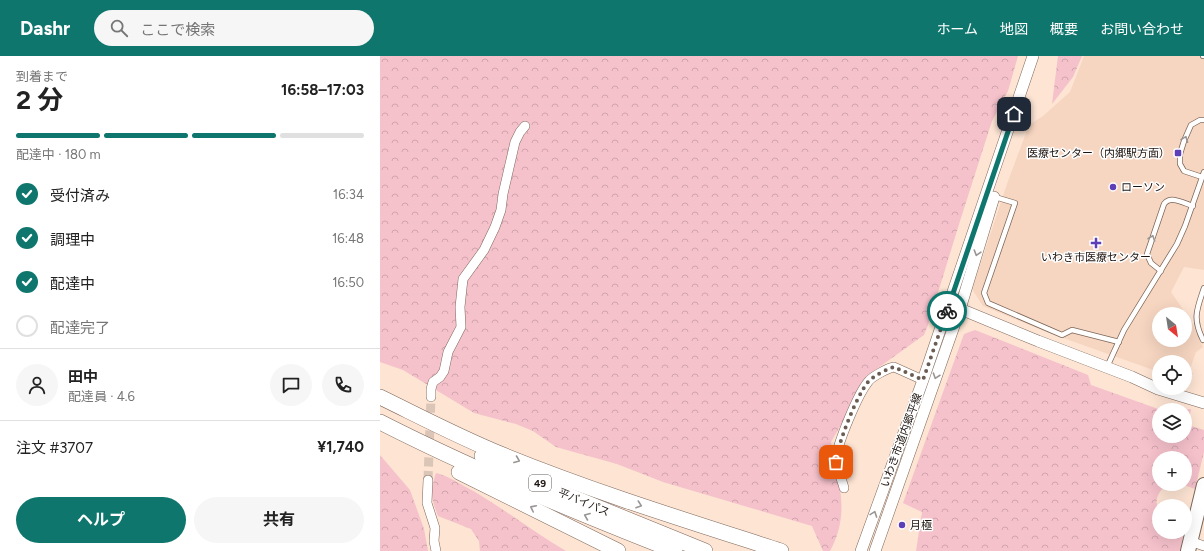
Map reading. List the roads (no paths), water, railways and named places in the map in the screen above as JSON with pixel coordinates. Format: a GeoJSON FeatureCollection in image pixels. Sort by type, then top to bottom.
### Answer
{"type":"FeatureCollection","features":[{"type":"Feature","properties":{"kind":"highway"},"geometry":{"type":"LineString","coordinates":[[380,397],[452,433],[570,481],[685,521],[781,551]]}},
{"type":"Feature","properties":{"kind":"highway","name":"平バイパス"},"geometry":{"type":"LineString","coordinates":[[380,402],[470,451],[533,481],[705,551]]}},
{"type":"Feature","properties":{"kind":"highway","name":"平バイパス"},"geometry":{"type":"LineString","coordinates":[[380,422],[459,461],[530,493],[675,551]]}},
{"type":"Feature","properties":{"kind":"highway"},"geometry":{"type":"LineString","coordinates":[[380,429],[462,473],[618,551]]}},
{"type":"Feature","properties":{"kind":"main road"},"geometry":{"type":"LineString","coordinates":[[1189,546],[1204,485]]}},
{"type":"Feature","properties":{"kind":"street","name":"いわき市道内郷平線"},"geometry":{"type":"LineString","coordinates":[[875,551],[1033,56]]}},
{"type":"Feature","properties":{"kind":"street","name":"いわき市道内郷平線"},"geometry":{"type":"LineString","coordinates":[[861,551],[923,380],[954,306],[994,196],[1041,56]]}},
{"type":"Feature","properties":{"kind":"street"},"geometry":{"type":"LineString","coordinates":[[431,397],[433,382],[440,377],[444,370],[448,352],[461,327],[460,307],[463,279],[484,250],[495,227],[501,210],[503,194],[515,142],[525,126]]}},
{"type":"Feature","properties":{"kind":"street"},"geometry":{"type":"LineString","coordinates":[[954,306],[1107,368],[1132,376],[1158,389],[1204,403]]}},
{"type":"Feature","properties":{"kind":"street"},"geometry":{"type":"LineString","coordinates":[[844,488],[836,462],[838,451],[856,402],[867,382],[894,367],[923,380]]}},
{"type":"Feature","properties":{"kind":"street"},"geometry":{"type":"LineString","coordinates":[[428,480],[427,503],[435,528],[434,541],[436,551]]}},
{"type":"Feature","properties":{"kind":"street"},"geometry":{"type":"LineString","coordinates":[[1189,546],[1204,546]]}},
{"type":"Feature","properties":{"kind":"lane"},"geometry":{"type":"LineString","coordinates":[[1107,368],[1124,330],[1177,244],[1185,226],[1203,174],[1184,171],[1180,164],[1180,154],[1191,125],[1200,120],[1204,120]]}},
{"type":"Feature","properties":{"kind":"lane"},"geometry":{"type":"LineString","coordinates":[[994,196],[1015,203],[984,293],[988,303],[1062,336],[1072,330],[1119,342]]}},
{"type":"Feature","properties":{"kind":"lane"},"geometry":{"type":"LineString","coordinates":[[1161,271],[1151,263],[1147,254],[1164,204],[1167,200],[1172,199],[1192,206]]}},
{"type":"Feature","properties":{"kind":"lane"},"geometry":{"type":"LineString","coordinates":[[1203,340],[1198,330],[1196,318],[1204,288]]}},
{"type":"Feature","properties":{"kind":"tunnel"},"geometry":{"type":"LineString","coordinates":[[428,480],[431,397]]}},
{"type":"Feature","properties":{"kind":"place","name":"医療センター（内郷駅方面）"},"geometry":{"type":"Point","coordinates":[1178,153]}},
{"type":"Feature","properties":{"kind":"place","name":"ローソン"},"geometry":{"type":"Point","coordinates":[1113,187]}},
{"type":"Feature","properties":{"kind":"place","name":"いわき市医療センター"},"geometry":{"type":"Point","coordinates":[1096,243]}},
{"type":"Feature","properties":{"kind":"place","name":"月極"},"geometry":{"type":"Point","coordinates":[902,525]}}]}
